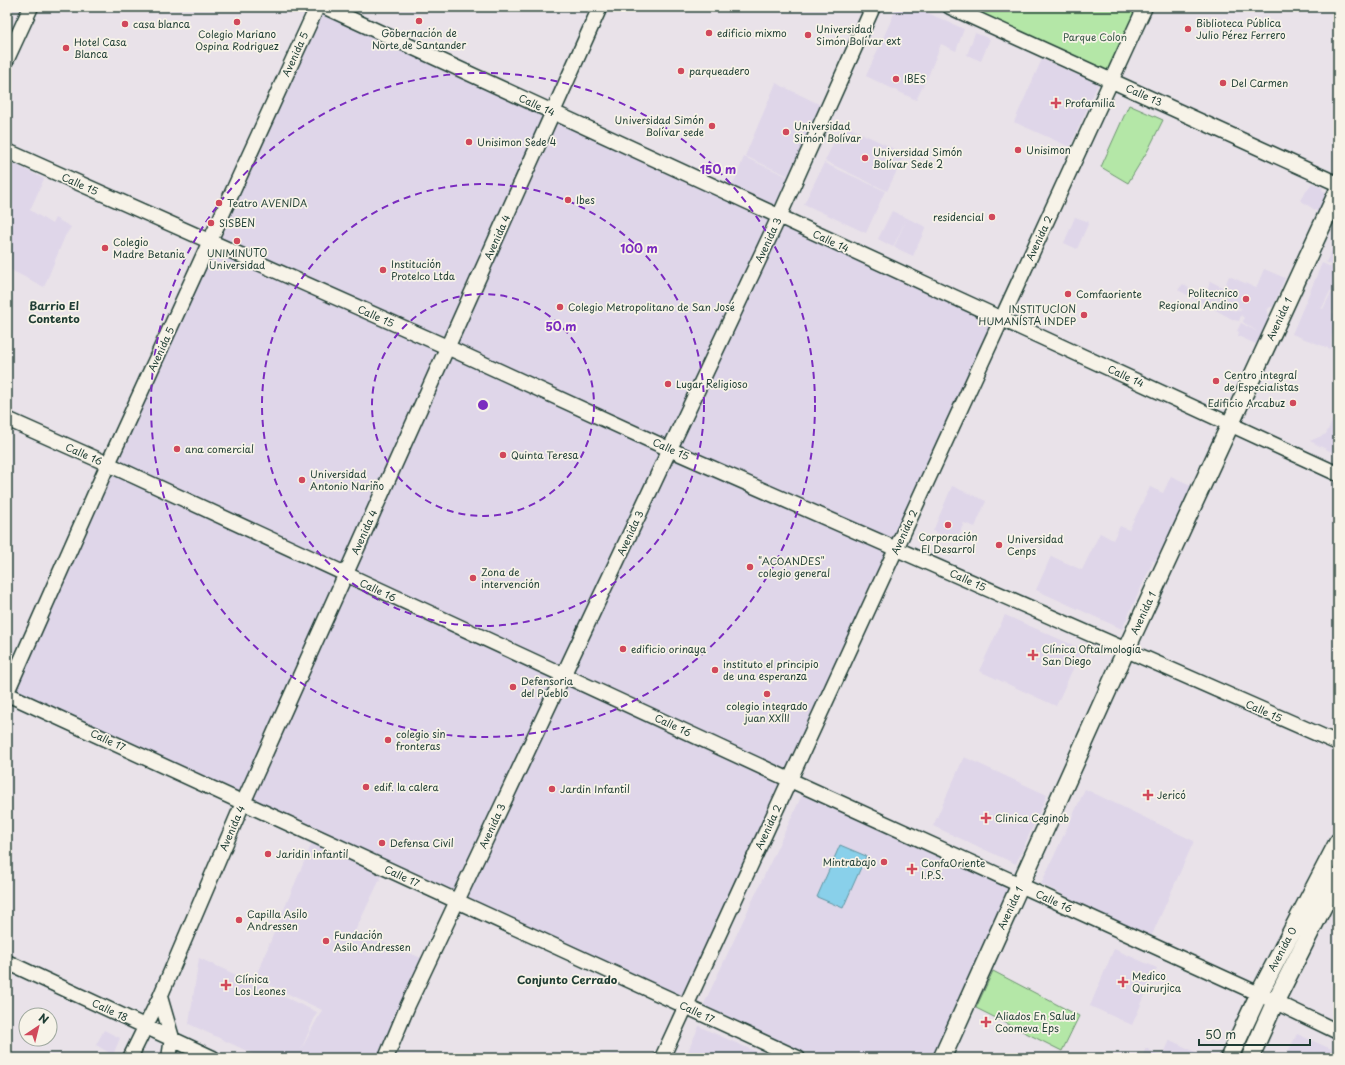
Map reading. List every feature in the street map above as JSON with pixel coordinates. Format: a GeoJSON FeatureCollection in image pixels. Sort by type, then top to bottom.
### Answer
{"type":"FeatureCollection","features":[{"type":"Feature","properties":{"kind":"street"},"geometry":{"type":"LineString","coordinates":[[7,59],[30,7]]}},
{"type":"Feature","properties":{"kind":"street","name":"Avenida 5"},"geometry":{"type":"LineString","coordinates":[[7,693],[108,464],[317,7]]}},
{"type":"Feature","properties":{"kind":"street","name":"Calle 14"},"geometry":{"type":"LineString","coordinates":[[325,7],[1338,474]]}},
{"type":"Feature","properties":{"kind":"street","name":"Avenida 4"},"geometry":{"type":"LineString","coordinates":[[130,1058],[160,997],[243,803],[600,7]]}},
{"type":"Feature","properties":{"kind":"street","name":"Avenida 3"},"geometry":{"type":"LineString","coordinates":[[386,1058],[408,1005],[779,217],[873,7]]}},
{"type":"Feature","properties":{"kind":"street","name":"Calle 13"},"geometry":{"type":"LineString","coordinates":[[950,7],[1338,184]]}},
{"type":"Feature","properties":{"kind":"street","name":"Avenida 2"},"geometry":{"type":"LineString","coordinates":[[662,1058],[1146,7]]}},
{"type":"Feature","properties":{"kind":"street","name":"Calle 15"},"geometry":{"type":"LineString","coordinates":[[7,151],[448,347],[670,449],[1338,743]]}},
{"type":"Feature","properties":{"kind":"street","name":"Avenida 1"},"geometry":{"type":"LineString","coordinates":[[942,1058],[1126,650],[1338,191]]}},
{"type":"Feature","properties":{"kind":"street","name":"Calle 16"},"geometry":{"type":"LineString","coordinates":[[7,419],[108,464],[790,780],[1259,994],[1338,1032]]}},
{"type":"Feature","properties":{"kind":"street","name":"Calle 17"},"geometry":{"type":"LineString","coordinates":[[7,693],[798,1058]]}},
{"type":"Feature","properties":{"kind":"street","name":"Avenida 0"},"geometry":{"type":"LineString","coordinates":[[1229,1058],[1259,994],[1338,842]]}},
{"type":"Feature","properties":{"kind":"street","name":"Avenida 0"},"geometry":{"type":"LineString","coordinates":[[1250,1058],[1275,1002],[1338,877]]}},
{"type":"Feature","properties":{"kind":"street","name":"Calle 18"},"geometry":{"type":"LineString","coordinates":[[7,962],[214,1058]]}},
{"type":"Feature","properties":{"kind":"street"},"geometry":{"type":"LineString","coordinates":[[160,997],[172,1038],[169,1058]]}},
{"type":"Feature","properties":{"kind":"shaded area"},"geometry":{"type":"Polygon","coordinates":[[[897,7],[914,7],[964,29],[956,51],[941,44],[929,74],[916,100],[866,76],[897,7]]]}},
{"type":"Feature","properties":{"kind":"shaded area","name":"Zona de intervención"},"geometry":{"type":"Polygon","coordinates":[[[319,13],[1000,327],[687,998],[11,689],[115,467],[319,13]]]}},
{"type":"Feature","properties":{"kind":"shaded area"},"geometry":{"type":"Polygon","coordinates":[[[975,33],[990,39],[981,61],[967,55],[975,33]]]}},
{"type":"Feature","properties":{"kind":"shaded area","name":"Profamilia"},"geometry":{"type":"Polygon","coordinates":[[[1042,59],[1098,84],[1070,147],[1014,122],[1042,59]]]}},
{"type":"Feature","properties":{"kind":"shaded area","name":"Universidad Simón Bolívar"},"geometry":{"type":"Polygon","coordinates":[[[776,83],[827,108],[795,179],[745,156],[776,83]]]}},
{"type":"Feature","properties":{"kind":"shaded area","name":"Universidad Simón Bolívar Sede 2"},"geometry":{"type":"Polygon","coordinates":[[[842,124],[905,154],[887,191],[825,161],[842,124]]]}},
{"type":"Feature","properties":{"kind":"shaded area"},"geometry":{"type":"Polygon","coordinates":[[[744,157],[795,180],[781,212],[731,190],[744,157]]]}},
{"type":"Feature","properties":{"kind":"shaded area"},"geometry":{"type":"Polygon","coordinates":[[[7,160],[44,179],[30,210],[52,224],[55,218],[71,227],[65,236],[44,287],[7,268],[7,160]]]}},
{"type":"Feature","properties":{"kind":"shaded area"},"geometry":{"type":"Polygon","coordinates":[[[824,163],[885,191],[866,233],[804,204],[824,163]]]}},
{"type":"Feature","properties":{"kind":"shaded area"},"geometry":{"type":"Polygon","coordinates":[[[1312,183],[1323,188],[1322,190],[1329,196],[1325,207],[1322,206],[1318,212],[1300,200],[1312,183]]]}},
{"type":"Feature","properties":{"kind":"shaded area"},"geometry":{"type":"Polygon","coordinates":[[[892,211],[907,218],[893,247],[878,239],[892,211]]]}},
{"type":"Feature","properties":{"kind":"shaded area"},"geometry":{"type":"Polygon","coordinates":[[[1075,217],[1089,222],[1077,249],[1064,243],[1075,217]]]}},
{"type":"Feature","properties":{"kind":"shaded area"},"geometry":{"type":"Polygon","coordinates":[[[907,218],[926,227],[913,256],[894,247],[907,218]]]}},
{"type":"Feature","properties":{"kind":"shaded area"},"geometry":{"type":"Polygon","coordinates":[[[1336,242],[1338,243],[1338,252],[1336,251],[1334,253],[1338,256],[1338,268],[1326,262],[1336,242]]]}},
{"type":"Feature","properties":{"kind":"shaded area"},"geometry":{"type":"Polygon","coordinates":[[[1322,263],[1338,270],[1338,294],[1330,291],[1322,308],[1317,306],[1323,309],[1331,293],[1338,296],[1338,311],[1336,309],[1332,312],[1338,317],[1338,328],[1332,335],[1331,349],[1292,334],[1322,263]]]}},
{"type":"Feature","properties":{"kind":"shaded area"},"geometry":{"type":"Polygon","coordinates":[[[1264,269],[1285,278],[1273,307],[1270,307],[1267,310],[1268,316],[1266,327],[1263,335],[1256,344],[1238,336],[1239,332],[1237,331],[1241,323],[1258,332],[1243,322],[1244,318],[1241,315],[1239,321],[1234,320],[1178,290],[1183,284],[1199,295],[1209,295],[1231,310],[1240,311],[1242,308],[1231,306],[1218,300],[1207,292],[1210,281],[1224,288],[1229,276],[1256,288],[1264,269]]]}},
{"type":"Feature","properties":{"kind":"shaded area"},"geometry":{"type":"Polygon","coordinates":[[[1334,418],[1338,420],[1338,455],[1310,441],[1326,434],[1334,418]]]}},
{"type":"Feature","properties":{"kind":"shaded area"},"geometry":{"type":"Polygon","coordinates":[[[1171,476],[1193,486],[1156,562],[1150,559],[1153,562],[1122,629],[1036,590],[1051,556],[1082,570],[1100,533],[1113,540],[1120,526],[1129,530],[1150,487],[1163,493],[1171,476]]]}},
{"type":"Feature","properties":{"kind":"shaded area"},"geometry":{"type":"Polygon","coordinates":[[[952,486],[986,501],[975,527],[964,523],[956,541],[933,531],[952,486]]]}},
{"type":"Feature","properties":{"kind":"shaded area","name":"Clínica Oftalmología San Diego"},"geometry":{"type":"Polygon","coordinates":[[[1005,615],[1082,649],[1056,706],[979,671],[1005,615]]]}},
{"type":"Feature","properties":{"kind":"shaded area","name":"Clinica Ceginob"},"geometry":{"type":"Polygon","coordinates":[[[964,757],[1047,795],[1016,864],[933,826],[964,757]]]}},
{"type":"Feature","properties":{"kind":"shaded area"},"geometry":{"type":"Polygon","coordinates":[[[1085,789],[1194,841],[1151,937],[1041,884],[1085,789]]]}},
{"type":"Feature","properties":{"kind":"shaded area"},"geometry":{"type":"Polygon","coordinates":[[[802,795],[1014,891],[935,1058],[817,1058],[703,1006],[802,795]]]}},
{"type":"Feature","properties":{"kind":"shaded area","name":"Fundación Asilo Andressen"},"geometry":{"type":"Polygon","coordinates":[[[312,843],[382,875],[355,931],[424,959],[380,1058],[262,1058],[189,1024],[199,958],[317,1012],[301,1050],[322,1010],[255,978],[312,843]]]}},
{"type":"Feature","properties":{"kind":"shaded area"},"geometry":{"type":"Polygon","coordinates":[[[1114,949],[1157,968],[1132,1025],[1090,1006],[1114,949]]]}},
{"type":"Feature","properties":{"kind":"shaded area"},"geometry":{"type":"Polygon","coordinates":[[[699,1026],[709,1031],[770,1058],[685,1058],[699,1026]]]}},
{"type":"Feature","properties":{"kind":"shaded area"},"geometry":{"type":"Polygon","coordinates":[[[104,1030],[120,1038],[113,1055],[96,1045],[104,1030]]]}},
{"type":"Feature","properties":{"kind":"shaded area"},"geometry":{"type":"Polygon","coordinates":[[[1297,1034],[1338,1052],[1338,1058],[1285,1058],[1297,1034]]]}},
{"type":"Feature","properties":{"kind":"shaded area"},"geometry":{"type":"Polygon","coordinates":[[[1170,1040],[1208,1058],[1162,1058],[1170,1040]]]}},
{"type":"Feature","properties":{"kind":"shaded area"},"geometry":{"type":"Polygon","coordinates":[[[1146,1048],[1162,1058],[1141,1058],[1146,1048]]]}},
{"type":"Feature","properties":{"kind":"green space","name":"Parque Colon"},"geometry":{"type":"Polygon","coordinates":[[[961,7],[1141,7],[1111,77],[961,7]]]}},
{"type":"Feature","properties":{"kind":"green space"},"geometry":{"type":"Polygon","coordinates":[[[1129,105],[1163,120],[1148,150],[1128,183],[1101,167],[1129,105]]]}},
{"type":"Feature","properties":{"kind":"green space"},"geometry":{"type":"Polygon","coordinates":[[[993,971],[1079,1016],[1062,1051],[976,1008],[993,971]]]}},
{"type":"Feature","properties":{"kind":"water"},"geometry":{"type":"Polygon","coordinates":[[[840,845],[866,856],[843,908],[817,897],[840,845]]]}},
{"type":"Feature","properties":{"kind":"place","name":"Gobernación de Norte de Santander"},"geometry":{"type":"Point","coordinates":[419,21]}},
{"type":"Feature","properties":{"kind":"place","name":"Colegio Mariano Ospina Rodriguez"},"geometry":{"type":"Point","coordinates":[237,22]}},
{"type":"Feature","properties":{"kind":"place","name":"casa blanca"},"geometry":{"type":"Point","coordinates":[125,24]}},
{"type":"Feature","properties":{"kind":"place","name":"Biblioteca Pública Julio Pérez Ferrero"},"geometry":{"type":"Point","coordinates":[1188,29]}},
{"type":"Feature","properties":{"kind":"place","name":"edificio mixmo"},"geometry":{"type":"Point","coordinates":[709,33]}},
{"type":"Feature","properties":{"kind":"place","name":"Universidad Simón Bolívar ext"},"geometry":{"type":"Point","coordinates":[808,35]}},
{"type":"Feature","properties":{"kind":"place","name":"Hotel Casa Blanca"},"geometry":{"type":"Point","coordinates":[66,48]}},
{"type":"Feature","properties":{"kind":"place","name":"parqueadero"},"geometry":{"type":"Point","coordinates":[681,71]}},
{"type":"Feature","properties":{"kind":"place","name":"IBES"},"geometry":{"type":"Point","coordinates":[896,79]}},
{"type":"Feature","properties":{"kind":"place","name":"Del Carmen"},"geometry":{"type":"Point","coordinates":[1223,83]}},
{"type":"Feature","properties":{"kind":"place","name":"Profamilia"},"geometry":{"type":"Point","coordinates":[1056,103]}},
{"type":"Feature","properties":{"kind":"place","name":"Universidad Simón Bolívar sede"},"geometry":{"type":"Point","coordinates":[712,126]}},
{"type":"Feature","properties":{"kind":"place","name":"Universidad Simón Bolívar"},"geometry":{"type":"Point","coordinates":[786,132]}},
{"type":"Feature","properties":{"kind":"place","name":"Unisimon Sede 4"},"geometry":{"type":"Point","coordinates":[469,142]}},
{"type":"Feature","properties":{"kind":"place","name":"Unisimon"},"geometry":{"type":"Point","coordinates":[1018,150]}},
{"type":"Feature","properties":{"kind":"place","name":"Universidad Simón Bolívar Sede 2"},"geometry":{"type":"Point","coordinates":[865,158]}},
{"type":"Feature","properties":{"kind":"place","name":"Ibes"},"geometry":{"type":"Point","coordinates":[568,200]}},
{"type":"Feature","properties":{"kind":"place","name":"Teatro AVENIDA"},"geometry":{"type":"Point","coordinates":[219,203]}},
{"type":"Feature","properties":{"kind":"place","name":"residencial"},"geometry":{"type":"Point","coordinates":[992,217]}},
{"type":"Feature","properties":{"kind":"place","name":"SISBEN"},"geometry":{"type":"Point","coordinates":[211,223]}},
{"type":"Feature","properties":{"kind":"place","name":"UNIMINUTO Universidad"},"geometry":{"type":"Point","coordinates":[237,241]}},
{"type":"Feature","properties":{"kind":"place","name":"Colegio Madre Betania"},"geometry":{"type":"Point","coordinates":[105,248]}},
{"type":"Feature","properties":{"kind":"place","name":"Institución Protelco Ltda"},"geometry":{"type":"Point","coordinates":[383,270]}},
{"type":"Feature","properties":{"kind":"place","name":"Comfaoriente"},"geometry":{"type":"Point","coordinates":[1068,294]}},
{"type":"Feature","properties":{"kind":"place","name":"Politecnico Regional Andino"},"geometry":{"type":"Point","coordinates":[1246,299]}},
{"type":"Feature","properties":{"kind":"place","name":"Colegio Metropolitano de San José"},"geometry":{"type":"Point","coordinates":[560,307]}},
{"type":"Feature","properties":{"kind":"place","name":"INSTITUCION HUMANÍSTA INDEP"},"geometry":{"type":"Point","coordinates":[1084,315]}},
{"type":"Feature","properties":{"kind":"place","name":"Centro integral de Especialistas"},"geometry":{"type":"Point","coordinates":[1216,381]}},
{"type":"Feature","properties":{"kind":"place","name":"Lugar Religioso"},"geometry":{"type":"Point","coordinates":[668,384]}},
{"type":"Feature","properties":{"kind":"place","name":"Edificio Arcabuz"},"geometry":{"type":"Point","coordinates":[1293,403]}},
{"type":"Feature","properties":{"kind":"place","name":"ana comercial"},"geometry":{"type":"Point","coordinates":[177,449]}},
{"type":"Feature","properties":{"kind":"place","name":"Quinta Teresa"},"geometry":{"type":"Point","coordinates":[503,455]}},
{"type":"Feature","properties":{"kind":"place","name":"Universidad Antonio Nariño"},"geometry":{"type":"Point","coordinates":[302,480]}},
{"type":"Feature","properties":{"kind":"place","name":"Corporación El Desarrol"},"geometry":{"type":"Point","coordinates":[948,525]}},
{"type":"Feature","properties":{"kind":"place","name":"Universidad Cenps"},"geometry":{"type":"Point","coordinates":[999,545]}},
{"type":"Feature","properties":{"kind":"place","name":"\"ACOANDES\" colegio general"},"geometry":{"type":"Point","coordinates":[750,567]}},
{"type":"Feature","properties":{"kind":"place","name":"Zona de intervención"},"geometry":{"type":"Point","coordinates":[473,578]}},
{"type":"Feature","properties":{"kind":"place","name":"edificio orinaya"},"geometry":{"type":"Point","coordinates":[623,649]}},
{"type":"Feature","properties":{"kind":"place","name":"Clínica Oftalmología San Diego"},"geometry":{"type":"Point","coordinates":[1033,655]}},
{"type":"Feature","properties":{"kind":"place","name":"instituto el principio de una esperanza"},"geometry":{"type":"Point","coordinates":[715,670]}},
{"type":"Feature","properties":{"kind":"place","name":"Defensoria del Pueblo"},"geometry":{"type":"Point","coordinates":[513,687]}},
{"type":"Feature","properties":{"kind":"place","name":"colegio integrado juan XXlll"},"geometry":{"type":"Point","coordinates":[767,694]}},
{"type":"Feature","properties":{"kind":"place","name":"colegio sin fronteras"},"geometry":{"type":"Point","coordinates":[388,740]}},
{"type":"Feature","properties":{"kind":"place","name":"edif. la calera"},"geometry":{"type":"Point","coordinates":[366,787]}},
{"type":"Feature","properties":{"kind":"place","name":"Jardin Infantil"},"geometry":{"type":"Point","coordinates":[552,789]}},
{"type":"Feature","properties":{"kind":"place","name":"Jericó"},"geometry":{"type":"Point","coordinates":[1148,795]}},
{"type":"Feature","properties":{"kind":"place","name":"Clinica Ceginob"},"geometry":{"type":"Point","coordinates":[986,818]}},
{"type":"Feature","properties":{"kind":"place","name":"Defensa Civil"},"geometry":{"type":"Point","coordinates":[382,843]}},
{"type":"Feature","properties":{"kind":"place","name":"Jaridin infantil"},"geometry":{"type":"Point","coordinates":[268,854]}},
{"type":"Feature","properties":{"kind":"place","name":"Mintrabajo"},"geometry":{"type":"Point","coordinates":[884,862]}},
{"type":"Feature","properties":{"kind":"place","name":"ConfaOriente I.P.S."},"geometry":{"type":"Point","coordinates":[912,869]}},
{"type":"Feature","properties":{"kind":"place","name":"Capilla Asilo Andressen"},"geometry":{"type":"Point","coordinates":[239,920]}},
{"type":"Feature","properties":{"kind":"place","name":"Fundación Asilo Andressen"},"geometry":{"type":"Point","coordinates":[326,941]}},
{"type":"Feature","properties":{"kind":"place","name":"Medico Quirurjica"},"geometry":{"type":"Point","coordinates":[1123,982]}},
{"type":"Feature","properties":{"kind":"place","name":"Clínica Los Leones"},"geometry":{"type":"Point","coordinates":[226,985]}},
{"type":"Feature","properties":{"kind":"place","name":"Aliados En Salud Coomeva Eps"},"geometry":{"type":"Point","coordinates":[986,1022]}},
{"type":"Feature","properties":{"kind":"district","name":"Barrio El Contento"},"geometry":{"type":"Point","coordinates":[54,312]}},
{"type":"Feature","properties":{"kind":"district","name":"Conjunto Cerrado"},"geometry":{"type":"Point","coordinates":[567,980]}}]}
